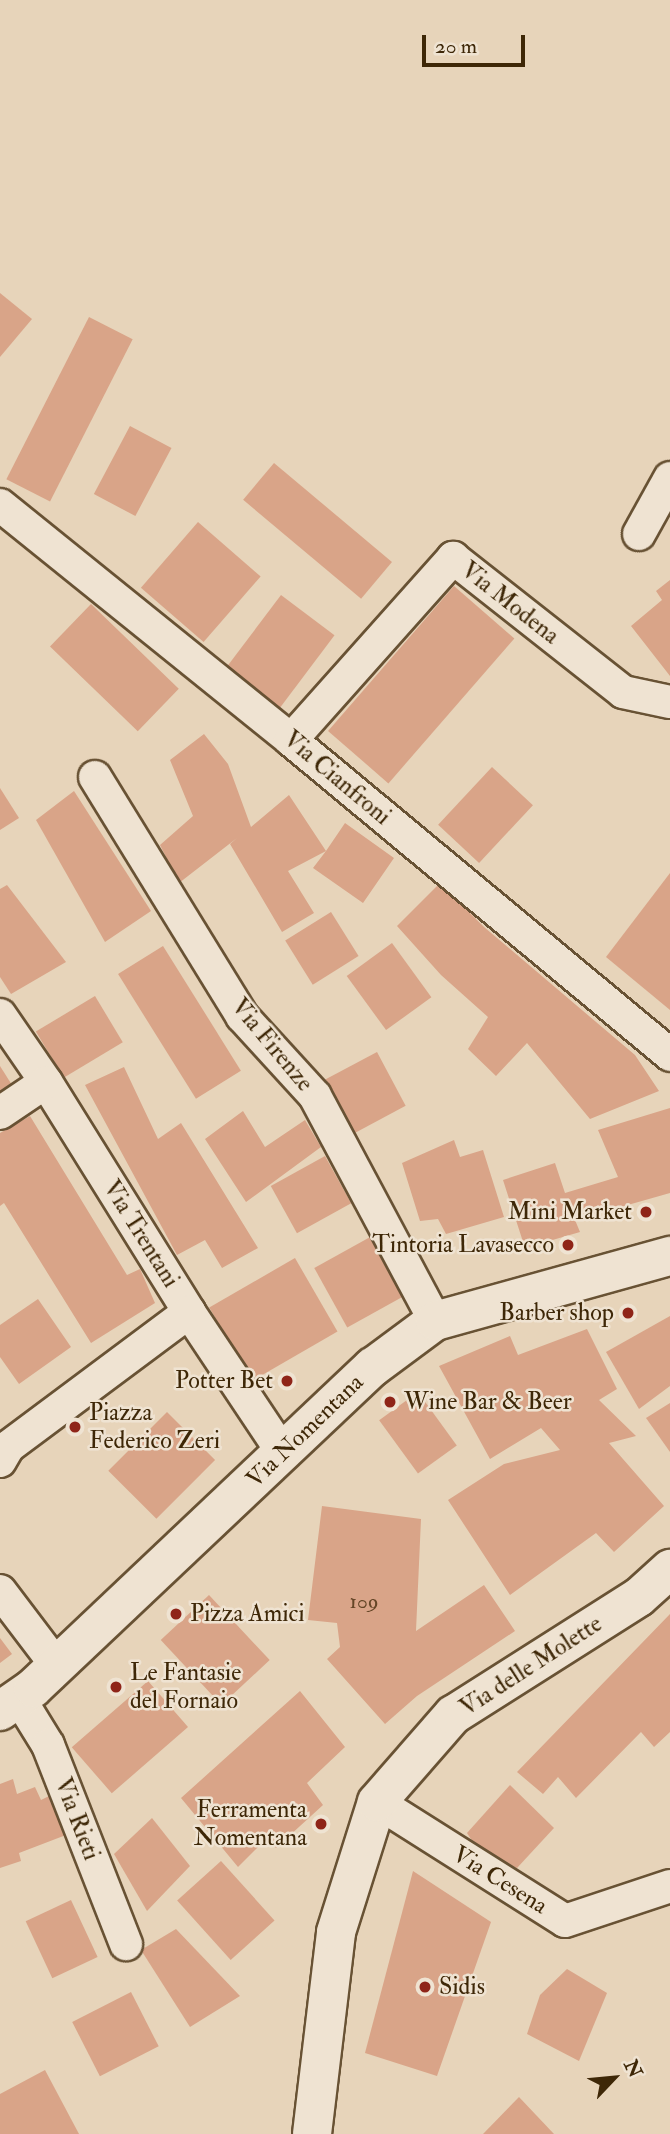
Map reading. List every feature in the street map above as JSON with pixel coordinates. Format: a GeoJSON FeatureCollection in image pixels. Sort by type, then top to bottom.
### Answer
{"type":"FeatureCollection","features":[{"type":"Feature","properties":{"kind":"main road","name":"Via Nomentana"},"geometry":{"type":"LineString","coordinates":[[9,1704],[57,1666],[373,1367],[435,1321],[670,1256]]}},
{"type":"Feature","properties":{"kind":"main road","name":"Via delle Molette"},"geometry":{"type":"LineString","coordinates":[[312,2134],[336,1932],[377,1802],[453,1715],[639,1597],[670,1569]]}},
{"type":"Feature","properties":{"kind":"street"},"geometry":{"type":"LineString","coordinates":[[639,534],[670,478]]}},
{"type":"Feature","properties":{"kind":"street","name":"Via Cianfroni"},"geometry":{"type":"LineString","coordinates":[[0,505],[291,740],[670,1055]]}},
{"type":"Feature","properties":{"kind":"street","name":"Via Modena"},"geometry":{"type":"LineString","coordinates":[[291,740],[453,558],[622,692],[670,702]]}},
{"type":"Feature","properties":{"kind":"street","name":"Via Firenze"},"geometry":{"type":"LineString","coordinates":[[94,777],[242,1016],[315,1096],[435,1321]]}},
{"type":"Feature","properties":{"kind":"street","name":"Via Trentani"},"geometry":{"type":"LineString","coordinates":[[0,1014],[47,1082],[189,1312],[283,1453]]}},
{"type":"Feature","properties":{"kind":"street"},"geometry":{"type":"LineString","coordinates":[[0,1113],[47,1082]]}},
{"type":"Feature","properties":{"kind":"street"},"geometry":{"type":"LineString","coordinates":[[3,1447],[189,1312]]}},
{"type":"Feature","properties":{"kind":"street"},"geometry":{"type":"LineString","coordinates":[[0,1591],[57,1666]]}},
{"type":"Feature","properties":{"kind":"street","name":"Via Rieti"},"geometry":{"type":"LineString","coordinates":[[9,1704],[48,1745],[126,1944]]}},
{"type":"Feature","properties":{"kind":"street","name":"Via Cesena"},"geometry":{"type":"LineString","coordinates":[[377,1802],[565,1921],[670,1886]]}},
{"type":"Feature","properties":{"kind":"building"},"geometry":{"type":"Polygon","coordinates":[[[0,293],[32,319],[0,357],[0,293]]]}},
{"type":"Feature","properties":{"kind":"building"},"geometry":{"type":"Polygon","coordinates":[[[89,317],[133,339],[50,501],[6,479],[89,317]]]}},
{"type":"Feature","properties":{"kind":"building"},"geometry":{"type":"Polygon","coordinates":[[[130,426],[171,448],[135,516],[94,494],[130,426]]]}},
{"type":"Feature","properties":{"kind":"building"},"geometry":{"type":"Polygon","coordinates":[[[274,463],[392,562],[361,599],[243,500],[274,463]]]}},
{"type":"Feature","properties":{"kind":"building"},"geometry":{"type":"Polygon","coordinates":[[[198,522],[261,576],[204,642],[141,588],[198,522]]]}},
{"type":"Feature","properties":{"kind":"building"},"geometry":{"type":"Polygon","coordinates":[[[670,580],[670,676],[631,626],[662,600],[656,591],[670,580]]]}},
{"type":"Feature","properties":{"kind":"building"},"geometry":{"type":"Polygon","coordinates":[[[454,586],[514,638],[388,783],[328,731],[454,586]]]}},
{"type":"Feature","properties":{"kind":"building"},"geometry":{"type":"Polygon","coordinates":[[[281,595],[335,635],[278,710],[224,670],[281,595]]]}},
{"type":"Feature","properties":{"kind":"building"},"geometry":{"type":"Polygon","coordinates":[[[91,604],[179,689],[138,731],[50,646],[91,604]]]}},
{"type":"Feature","properties":{"kind":"building"},"geometry":{"type":"Polygon","coordinates":[[[204,734],[228,764],[251,827],[289,795],[326,851],[288,871],[314,913],[282,932],[230,844],[237,838],[179,883],[160,845],[193,816],[170,760],[204,734]]]}},
{"type":"Feature","properties":{"kind":"building"},"geometry":{"type":"Polygon","coordinates":[[[492,767],[533,805],[479,863],[438,825],[492,767]]]}},
{"type":"Feature","properties":{"kind":"building"},"geometry":{"type":"Polygon","coordinates":[[[0,788],[19,818],[0,830],[0,788]]]}},
{"type":"Feature","properties":{"kind":"building"},"geometry":{"type":"Polygon","coordinates":[[[74,791],[151,911],[105,942],[36,820],[74,791]]]}},
{"type":"Feature","properties":{"kind":"building"},"geometry":{"type":"Polygon","coordinates":[[[345,823],[394,858],[363,903],[313,868],[345,823]]]}},
{"type":"Feature","properties":{"kind":"building"},"geometry":{"type":"Polygon","coordinates":[[[670,873],[670,1010],[606,957],[670,873]]]}},
{"type":"Feature","properties":{"kind":"building"},"geometry":{"type":"Polygon","coordinates":[[[440,883],[484,927],[635,1055],[659,1091],[590,1119],[527,1043],[496,1076],[468,1049],[488,1017],[441,975],[397,926],[440,883]]]}},
{"type":"Feature","properties":{"kind":"building"},"geometry":{"type":"Polygon","coordinates":[[[7,885],[66,962],[11,994],[0,977],[0,889],[7,885]]]}},
{"type":"Feature","properties":{"kind":"building"},"geometry":{"type":"Polygon","coordinates":[[[331,912],[359,956],[313,985],[285,941],[331,912]]]}},
{"type":"Feature","properties":{"kind":"building"},"geometry":{"type":"Polygon","coordinates":[[[392,943],[431,997],[386,1030],[347,976],[392,943]]]}},
{"type":"Feature","properties":{"kind":"building"},"geometry":{"type":"Polygon","coordinates":[[[163,946],[241,1071],[196,1099],[118,974],[163,946]]]}},
{"type":"Feature","properties":{"kind":"building"},"geometry":{"type":"Polygon","coordinates":[[[95,996],[123,1042],[64,1078],[36,1032],[95,996]]]}},
{"type":"Feature","properties":{"kind":"building"},"geometry":{"type":"Polygon","coordinates":[[[377,1052],[406,1106],[348,1136],[320,1083],[377,1052]]]}},
{"type":"Feature","properties":{"kind":"building"},"geometry":{"type":"Polygon","coordinates":[[[0,1066],[12,1085],[0,1093],[0,1066]]]}},
{"type":"Feature","properties":{"kind":"building"},"geometry":{"type":"Polygon","coordinates":[[[124,1067],[158,1139],[181,1123],[258,1248],[222,1268],[205,1240],[177,1255],[85,1085],[124,1067]]]}},
{"type":"Feature","properties":{"kind":"building"},"geometry":{"type":"Polygon","coordinates":[[[670,1108],[670,1193],[575,1220],[580,1232],[525,1248],[503,1180],[555,1163],[565,1193],[618,1177],[598,1130],[670,1108]]]}},
{"type":"Feature","properties":{"kind":"building"},"geometry":{"type":"Polygon","coordinates":[[[243,1111],[265,1147],[305,1120],[321,1147],[246,1202],[205,1139],[243,1111]]]}},
{"type":"Feature","properties":{"kind":"building"},"geometry":{"type":"Polygon","coordinates":[[[30,1116],[127,1275],[140,1269],[155,1303],[91,1343],[4,1203],[0,1206],[0,1133],[30,1116]]]}},
{"type":"Feature","properties":{"kind":"building"},"geometry":{"type":"Polygon","coordinates":[[[454,1140],[460,1157],[483,1150],[504,1217],[446,1234],[438,1219],[420,1221],[402,1163],[454,1140]]]}},
{"type":"Feature","properties":{"kind":"building"},"geometry":{"type":"Polygon","coordinates":[[[325,1156],[351,1203],[297,1233],[271,1186],[325,1156]]]}},
{"type":"Feature","properties":{"kind":"building"},"geometry":{"type":"Polygon","coordinates":[[[372,1236],[405,1295],[347,1327],[314,1268],[372,1236]]]}},
{"type":"Feature","properties":{"kind":"building"},"geometry":{"type":"Polygon","coordinates":[[[295,1258],[338,1332],[252,1381],[209,1308],[295,1258]]]}},
{"type":"Feature","properties":{"kind":"building"},"geometry":{"type":"Polygon","coordinates":[[[38,1299],[71,1347],[19,1384],[0,1357],[0,1325],[38,1299]]]}},
{"type":"Feature","properties":{"kind":"building"},"geometry":{"type":"Polygon","coordinates":[[[670,1316],[670,1386],[639,1409],[606,1352],[670,1316]]]}},
{"type":"Feature","properties":{"kind":"building"},"geometry":{"type":"Polygon","coordinates":[[[587,1329],[617,1389],[599,1400],[636,1436],[609,1443],[664,1506],[614,1552],[596,1533],[510,1595],[448,1500],[504,1464],[560,1450],[541,1428],[490,1459],[439,1366],[510,1336],[518,1355],[587,1329]]]}},
{"type":"Feature","properties":{"kind":"building"},"geometry":{"type":"Polygon","coordinates":[[[418,1392],[457,1445],[418,1474],[379,1420],[418,1392]]]}},
{"type":"Feature","properties":{"kind":"building"},"geometry":{"type":"Polygon","coordinates":[[[670,1403],[670,1452],[646,1418],[670,1403]]]}},
{"type":"Feature","properties":{"kind":"building"},"geometry":{"type":"Polygon","coordinates":[[[167,1412],[215,1460],[156,1519],[108,1471],[167,1412]]]}},
{"type":"Feature","properties":{"kind":"building"},"geometry":{"type":"Polygon","coordinates":[[[322,1506],[421,1519],[416,1631],[484,1585],[515,1631],[417,1696],[385,1724],[327,1659],[340,1647],[337,1623],[308,1620],[322,1506]]]}},
{"type":"Feature","properties":{"kind":"building"},"geometry":{"type":"Polygon","coordinates":[[[209,1595],[270,1660],[221,1705],[161,1640],[209,1595]]]}},
{"type":"Feature","properties":{"kind":"building"},"geometry":{"type":"Polygon","coordinates":[[[670,1614],[670,1732],[654,1747],[641,1732],[576,1798],[558,1777],[543,1794],[517,1772],[670,1614]]]}},
{"type":"Feature","properties":{"kind":"building"},"geometry":{"type":"Polygon","coordinates":[[[0,1638],[12,1654],[0,1663],[0,1638]]]}},
{"type":"Feature","properties":{"kind":"building"},"geometry":{"type":"Polygon","coordinates":[[[148,1681],[188,1727],[112,1793],[72,1747],[148,1681]]]}},
{"type":"Feature","properties":{"kind":"building"},"geometry":{"type":"Polygon","coordinates":[[[300,1691],[345,1747],[307,1783],[323,1805],[276,1848],[267,1838],[238,1867],[181,1798],[300,1691]]]}},
{"type":"Feature","properties":{"kind":"building"},"geometry":{"type":"Polygon","coordinates":[[[13,1779],[17,1794],[35,1787],[41,1800],[51,1795],[66,1835],[19,1853],[21,1861],[0,1868],[0,1784],[13,1779]]]}},
{"type":"Feature","properties":{"kind":"building"},"geometry":{"type":"Polygon","coordinates":[[[510,1785],[554,1828],[517,1868],[480,1853],[467,1833],[510,1785]]]}},
{"type":"Feature","properties":{"kind":"building"},"geometry":{"type":"Polygon","coordinates":[[[152,1818],[190,1866],[147,1911],[114,1854],[152,1818]]]}},
{"type":"Feature","properties":{"kind":"building"},"geometry":{"type":"Polygon","coordinates":[[[221,1861],[275,1920],[231,1960],[177,1900],[221,1861]]]}},
{"type":"Feature","properties":{"kind":"building","name":"Sidis"},"geometry":{"type":"Polygon","coordinates":[[[413,1871],[491,1922],[437,2076],[365,2053],[413,1871]]]}},
{"type":"Feature","properties":{"kind":"building"},"geometry":{"type":"Polygon","coordinates":[[[71,1900],[98,1957],[52,1978],[26,1921],[71,1900]]]}},
{"type":"Feature","properties":{"kind":"building"},"geometry":{"type":"Polygon","coordinates":[[[176,1929],[240,1996],[190,2027],[141,1950],[176,1929]]]}},
{"type":"Feature","properties":{"kind":"building"},"geometry":{"type":"Polygon","coordinates":[[[567,1969],[607,1993],[579,2061],[527,2034],[540,1995],[567,1969]]]}},
{"type":"Feature","properties":{"kind":"building"},"geometry":{"type":"Polygon","coordinates":[[[131,1992],[159,2046],[100,2076],[72,2022],[131,1992]]]}},
{"type":"Feature","properties":{"kind":"building"},"geometry":{"type":"Polygon","coordinates":[[[45,2070],[79,2134],[0,2134],[0,2094],[45,2070]]]}},
{"type":"Feature","properties":{"kind":"building"},"geometry":{"type":"Polygon","coordinates":[[[519,2097],[554,2134],[483,2134],[519,2097]]]}},
{"type":"Feature","properties":{"kind":"place","name":"Mini Market"},"geometry":{"type":"Point","coordinates":[646,1212]}},
{"type":"Feature","properties":{"kind":"place","name":"Tintoria Lavasecco"},"geometry":{"type":"Point","coordinates":[568,1245]}},
{"type":"Feature","properties":{"kind":"place","name":"Barber shop"},"geometry":{"type":"Point","coordinates":[628,1313]}},
{"type":"Feature","properties":{"kind":"place","name":"Potter Bet"},"geometry":{"type":"Point","coordinates":[287,1381]}},
{"type":"Feature","properties":{"kind":"place","name":"Wine Bar & Beer"},"geometry":{"type":"Point","coordinates":[390,1402]}},
{"type":"Feature","properties":{"kind":"place","name":"Piazza Federico Zeri"},"geometry":{"type":"Point","coordinates":[75,1427]}},
{"type":"Feature","properties":{"kind":"place","name":"Pizza Amici"},"geometry":{"type":"Point","coordinates":[176,1614]}},
{"type":"Feature","properties":{"kind":"place","name":"Le Fantasie del Fornaio"},"geometry":{"type":"Point","coordinates":[116,1687]}},
{"type":"Feature","properties":{"kind":"place","name":"Ferramenta Nomentana"},"geometry":{"type":"Point","coordinates":[321,1824]}},
{"type":"Feature","properties":{"kind":"place","name":"Sidis"},"geometry":{"type":"Point","coordinates":[425,1987]}}]}
